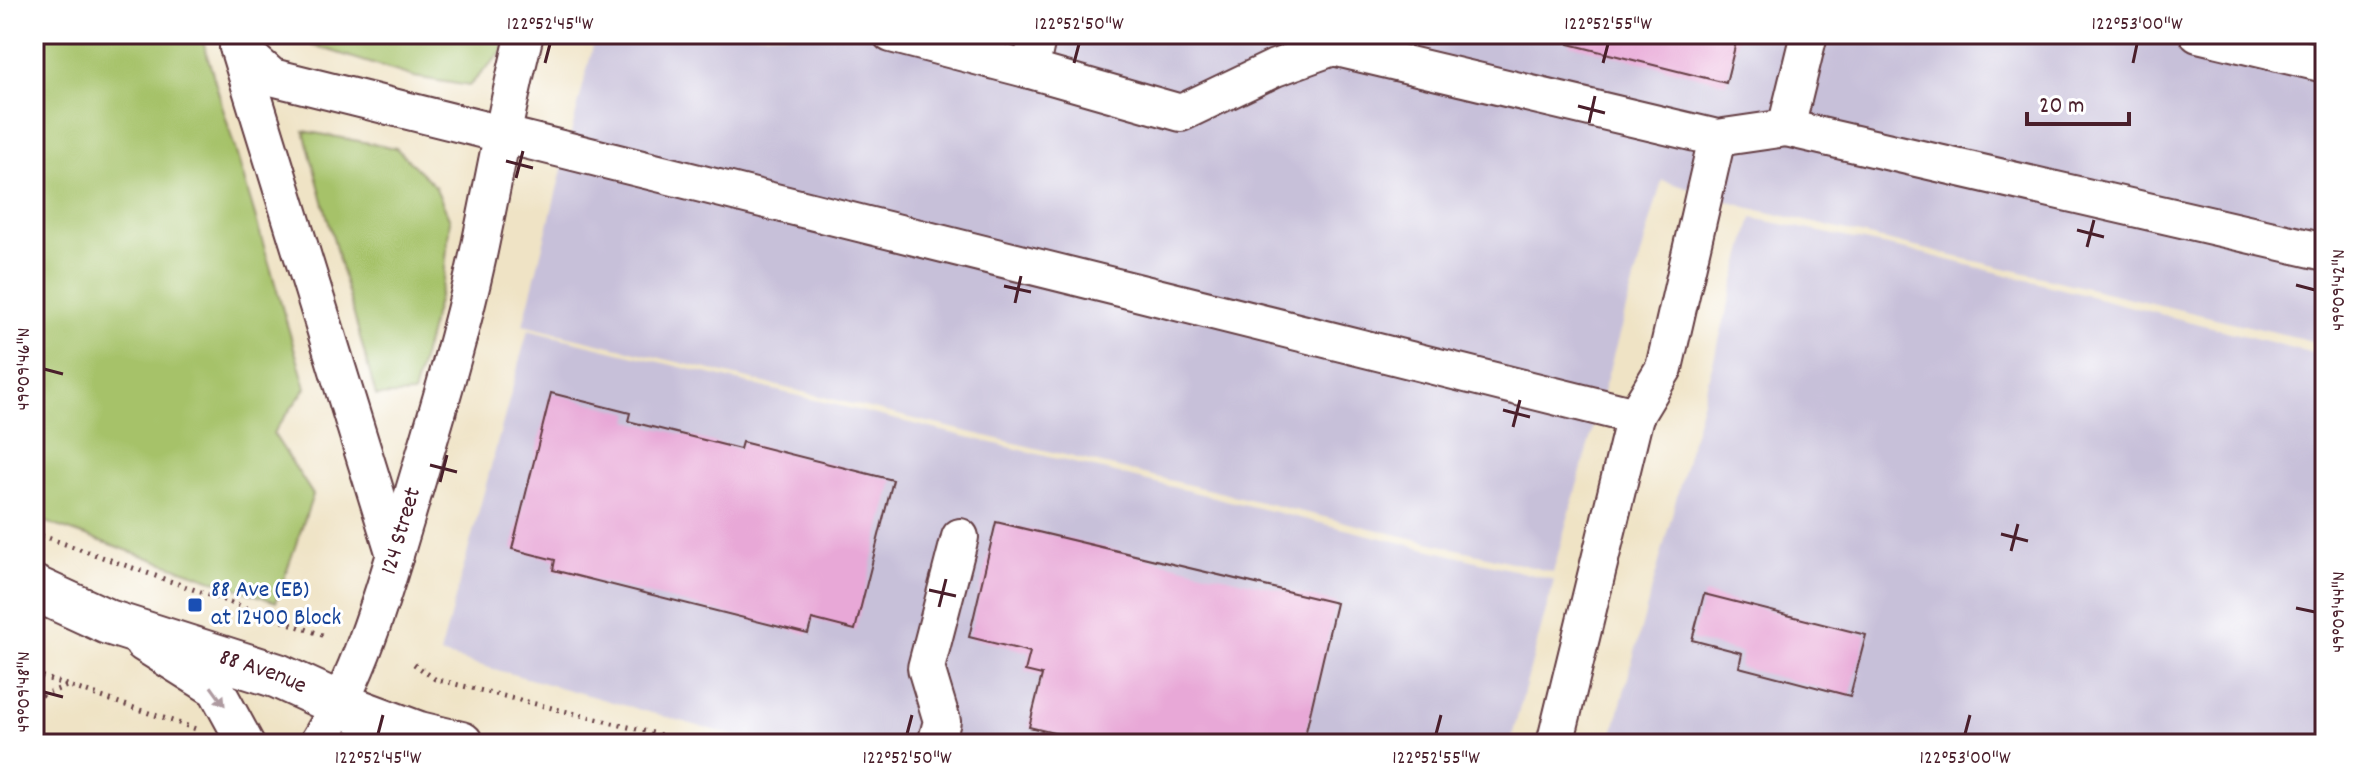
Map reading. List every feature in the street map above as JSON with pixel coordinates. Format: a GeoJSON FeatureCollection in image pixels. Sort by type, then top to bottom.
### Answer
{"type":"FeatureCollection","features":[{"type":"Feature","properties":{"kind":"main road","name":"88 Avenue"},"geometry":{"type":"LineString","coordinates":[[44,597],[108,622],[278,676],[341,705],[419,734],[461,744]]}},
{"type":"Feature","properties":{"kind":"street","name":"124 Street"},"geometry":{"type":"LineString","coordinates":[[317,744],[341,705],[395,555],[438,412],[476,261],[499,136],[525,34]]}},
{"type":"Feature","properties":{"kind":"street"},"geometry":{"type":"LineString","coordinates":[[891,34],[1181,113],[1280,51],[1333,47],[1717,138],[1786,128],[2325,252]]}},
{"type":"Feature","properties":{"kind":"street"},"geometry":{"type":"LineString","coordinates":[[1030,70],[1038,34]]}},
{"type":"Feature","properties":{"kind":"street"},"geometry":{"type":"LineString","coordinates":[[1786,128],[1809,34]]}},
{"type":"Feature","properties":{"kind":"street"},"geometry":{"type":"LineString","coordinates":[[2198,34],[2325,64]]}},
{"type":"Feature","properties":{"kind":"street"},"geometry":{"type":"LineString","coordinates":[[236,40],[272,77],[499,136],[1635,416]]}},
{"type":"Feature","properties":{"kind":"street"},"geometry":{"type":"LineString","coordinates":[[236,40],[395,555]]}},
{"type":"Feature","properties":{"kind":"street"},"geometry":{"type":"LineString","coordinates":[[1555,744],[1635,416],[1664,368],[1717,138]]}},
{"type":"Feature","properties":{"kind":"street"},"geometry":{"type":"LineString","coordinates":[[936,744],[942,721],[926,668],[960,537]]}},
{"type":"Feature","properties":{"kind":"street"},"geometry":{"type":"LineString","coordinates":[[108,622],[216,689],[246,744]]}},
{"type":"Feature","properties":{"kind":"path"},"geometry":{"type":"LineString","coordinates":[[34,533],[328,637]]}},
{"type":"Feature","properties":{"kind":"path"},"geometry":{"type":"LineString","coordinates":[[195,605],[199,591]]}},
{"type":"Feature","properties":{"kind":"path"},"geometry":{"type":"LineString","coordinates":[[414,664],[435,679],[697,744]]}},
{"type":"Feature","properties":{"kind":"path"},"geometry":{"type":"LineString","coordinates":[[34,674],[210,733]]}},
{"type":"Feature","properties":{"kind":"path"},"geometry":{"type":"LineString","coordinates":[[34,698],[68,685]]}},
{"type":"Feature","properties":{"kind":"shaded area"},"geometry":{"type":"Polygon","coordinates":[[[596,34],[2325,34],[2325,344],[1746,207],[1662,180],[1553,572],[523,325],[596,34]]]}},
{"type":"Feature","properties":{"kind":"shaded area"},"geometry":{"type":"Polygon","coordinates":[[[1752,218],[1921,253],[2325,356],[2325,744],[1610,744],[1752,218]]]}},
{"type":"Feature","properties":{"kind":"shaded area"},"geometry":{"type":"Polygon","coordinates":[[[528,330],[1554,580],[1510,744],[763,744],[440,654],[528,330]]]}},
{"type":"Feature","properties":{"kind":"green space"},"geometry":{"type":"Polygon","coordinates":[[[34,34],[201,34],[306,388],[273,433],[313,495],[276,602],[34,518],[34,34]]]}},
{"type":"Feature","properties":{"kind":"green space"},"geometry":{"type":"Polygon","coordinates":[[[306,34],[506,34],[502,52],[469,86],[414,77],[312,45],[306,34]]]}},
{"type":"Feature","properties":{"kind":"green space"},"geometry":{"type":"Polygon","coordinates":[[[304,131],[396,148],[435,186],[450,220],[444,278],[413,394],[376,396],[304,131]]]}},
{"type":"Feature","properties":{"kind":"building"},"geometry":{"type":"Polygon","coordinates":[[[1572,34],[1738,34],[1726,83],[1569,44],[1572,34]]]}},
{"type":"Feature","properties":{"kind":"building"},"geometry":{"type":"Polygon","coordinates":[[[551,393],[630,413],[628,421],[740,449],[742,442],[893,480],[855,630],[812,619],[808,634],[553,570],[555,560],[512,549],[551,393]]]}},
{"type":"Feature","properties":{"kind":"building"},"geometry":{"type":"Polygon","coordinates":[[[996,522],[1336,603],[1303,744],[1099,744],[1029,727],[1042,675],[1025,671],[1030,652],[969,637],[996,522]]]}},
{"type":"Feature","properties":{"kind":"building"},"geometry":{"type":"Polygon","coordinates":[[[1704,594],[1866,635],[1850,696],[1739,667],[1742,653],[1692,640],[1704,594]]]}},
{"type":"Feature","properties":{"kind":"place","name":"88 Ave (EB) at 12400 Block"},"geometry":{"type":"Point","coordinates":[195,605]}}]}
